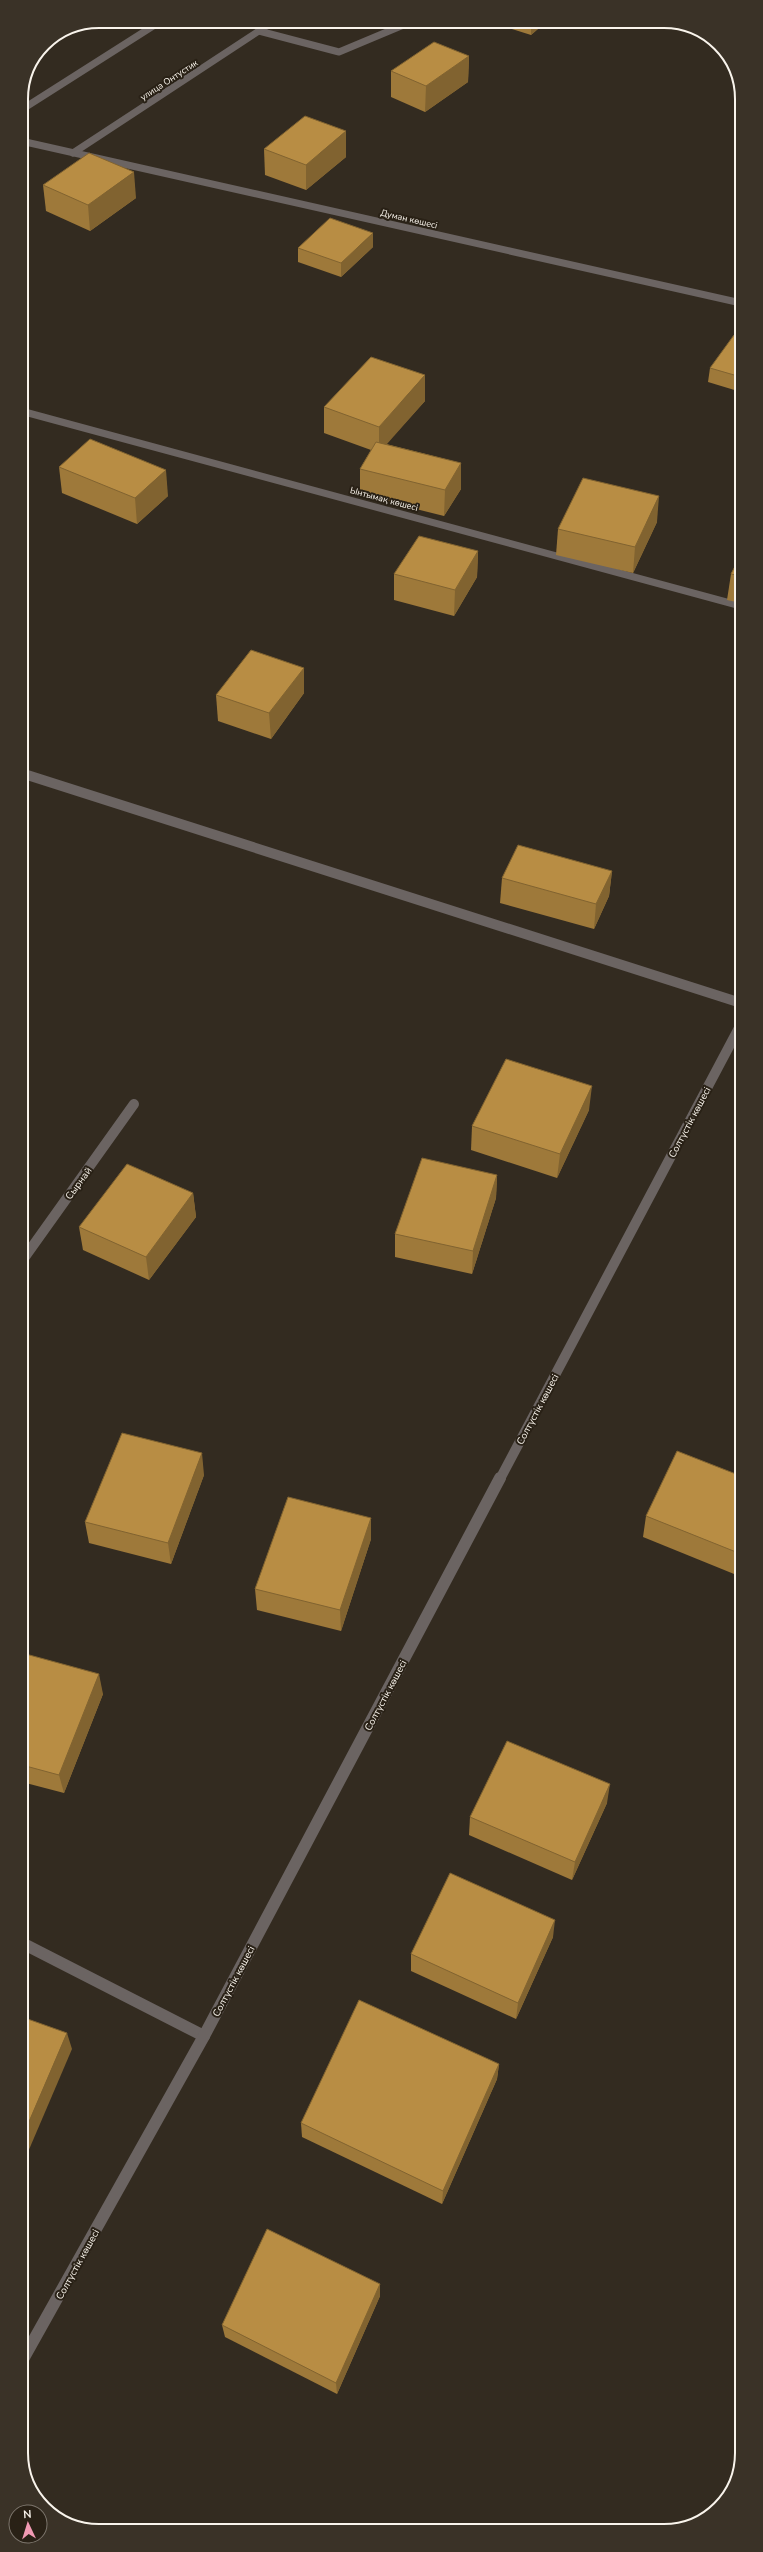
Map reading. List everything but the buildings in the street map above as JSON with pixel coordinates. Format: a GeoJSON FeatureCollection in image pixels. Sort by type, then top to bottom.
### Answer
{"type":"FeatureCollection","features":[{"type":"Feature","properties":{"kind":"street"},"geometry":{"type":"LineString","coordinates":[[28,106],[150,28]]}},
{"type":"Feature","properties":{"kind":"street","name":"улица Онтустик"},"geometry":{"type":"LineString","coordinates":[[74,153],[264,28]]}},
{"type":"Feature","properties":{"kind":"street"},"geometry":{"type":"LineString","coordinates":[[259,31],[339,52],[396,28]]}},
{"type":"Feature","properties":{"kind":"street","name":"Думан көшесі"},"geometry":{"type":"LineString","coordinates":[[28,143],[735,302]]}},
{"type":"Feature","properties":{"kind":"street","name":"Ынтымақ көшесі"},"geometry":{"type":"LineString","coordinates":[[28,413],[735,604]]}},
{"type":"Feature","properties":{"kind":"street"},"geometry":{"type":"LineString","coordinates":[[28,775],[735,1001]]}},
{"type":"Feature","properties":{"kind":"street","name":"Солтүстік көшесі"},"geometry":{"type":"LineString","coordinates":[[28,2350],[204,2036],[735,1035]]}},
{"type":"Feature","properties":{"kind":"street","name":"Сырнай"},"geometry":{"type":"LineString","coordinates":[[28,1253],[134,1104]]}},
{"type":"Feature","properties":{"kind":"street"},"geometry":{"type":"LineString","coordinates":[[28,1946],[204,2036]]}}]}
